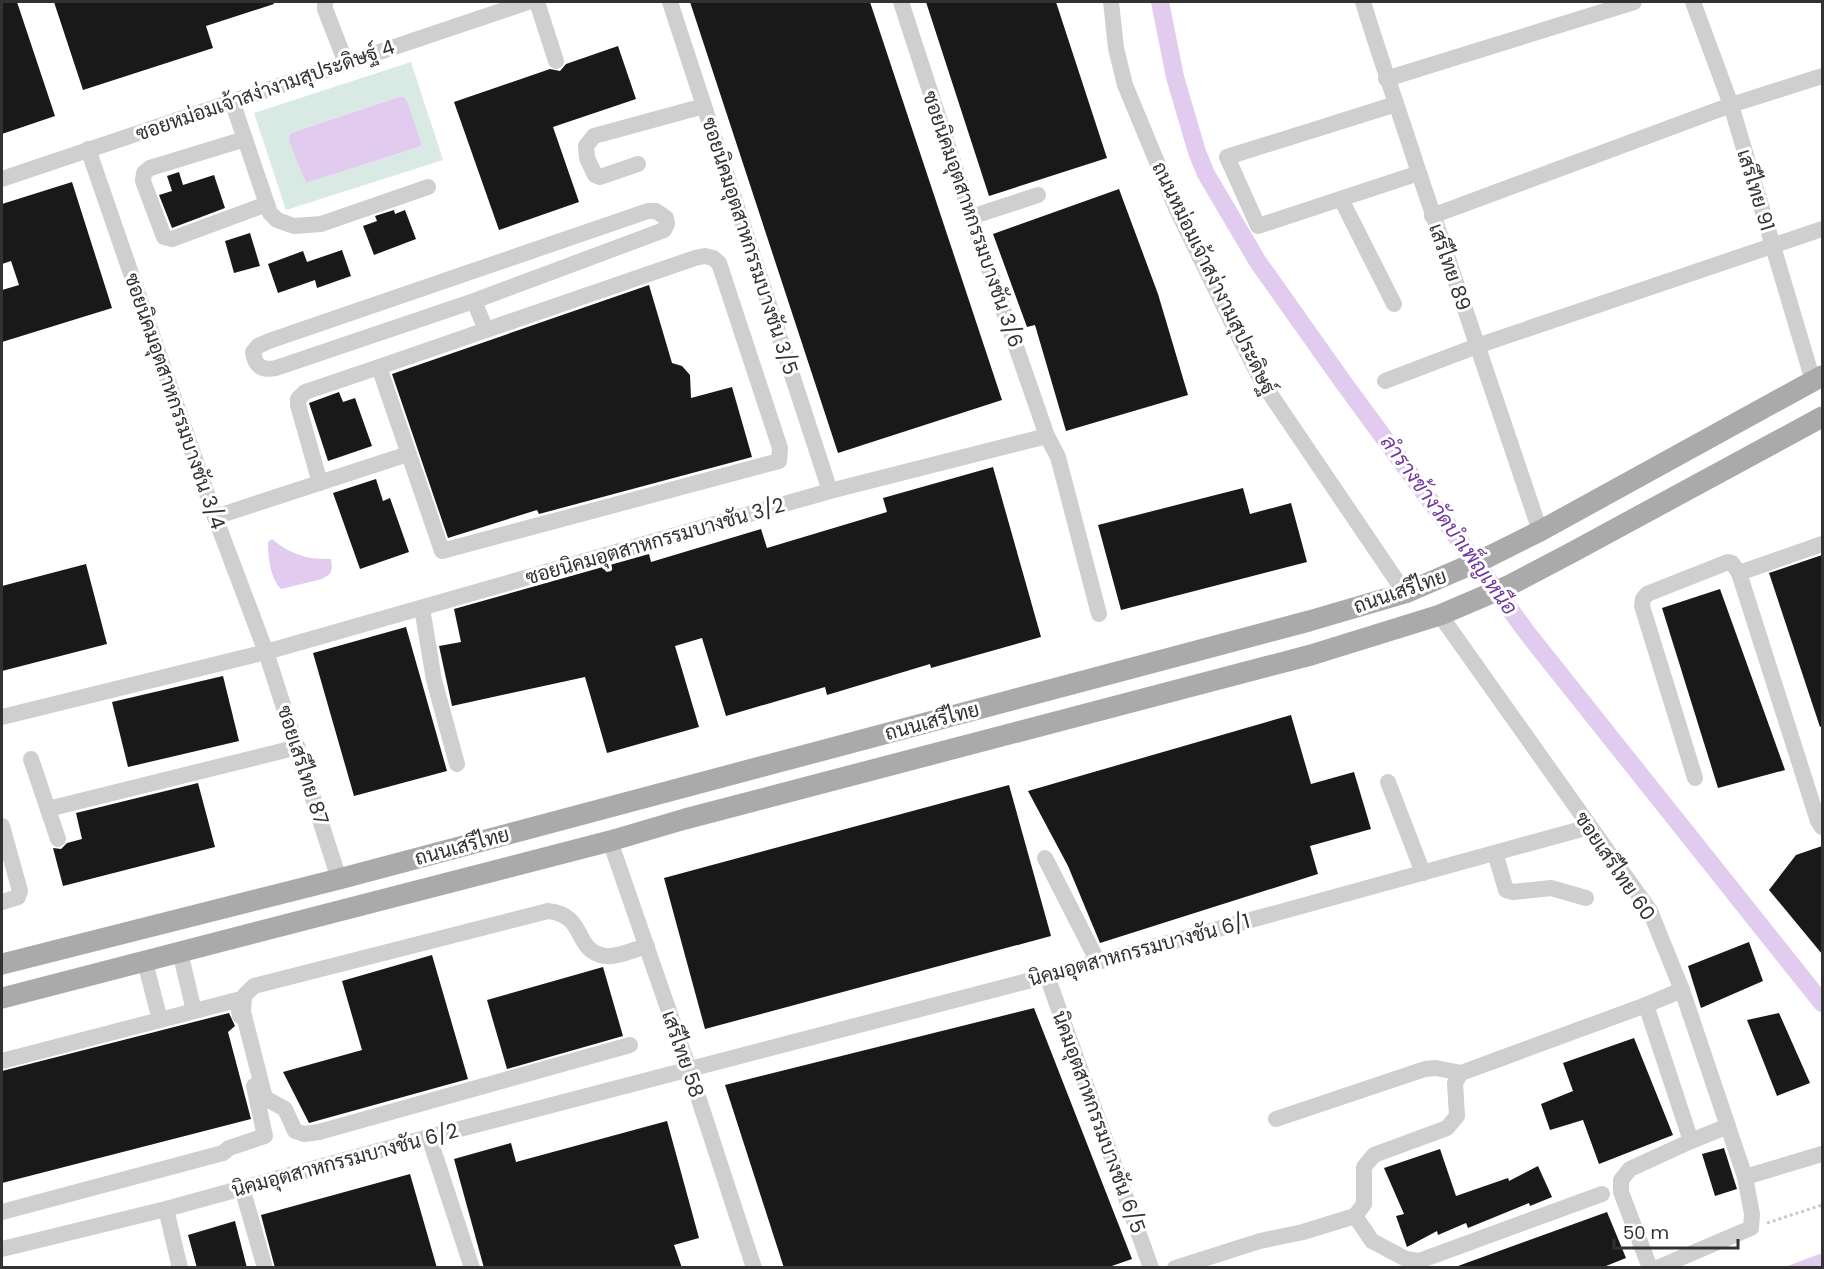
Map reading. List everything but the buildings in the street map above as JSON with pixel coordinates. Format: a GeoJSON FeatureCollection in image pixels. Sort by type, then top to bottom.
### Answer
{"type":"FeatureCollection","features":[{"type":"Feature","properties":{"kind":"main road","name":"ถนนเสรีไทย"},"geometry":{"type":"LineString","coordinates":[[2,964],[339,879],[1309,621],[1405,593],[1477,562],[1540,531],[1818,379]]}},
{"type":"Feature","properties":{"kind":"main road","name":"ถนนเสรีไทย"},"geometry":{"type":"LineString","coordinates":[[2,998],[610,841],[685,819],[1311,655],[1440,615],[1508,586],[1822,417]]}},
{"type":"Feature","properties":{"kind":"main road"},"geometry":{"type":"LineString","coordinates":[[339,879],[349,907]]}},
{"type":"Feature","properties":{"kind":"street"},"geometry":{"type":"LineString","coordinates":[[325,2],[325,9],[346,63]]}},
{"type":"Feature","properties":{"kind":"street","name":"ซอยหม่อมเจ้าสง่างามสุประดิษฐ์ 4"},"geometry":{"type":"LineString","coordinates":[[2,179],[528,2]]}},
{"type":"Feature","properties":{"kind":"street"},"geometry":{"type":"LineString","coordinates":[[537,2],[556,61]]}},
{"type":"Feature","properties":{"kind":"street","name":"ซอยนิคมอุตสาหกรรมบางชัน 3/5"},"geometry":{"type":"LineString","coordinates":[[669,2],[830,491]]}},
{"type":"Feature","properties":{"kind":"street","name":"ซอยนิคมอุตสาหกรรมบางชัน 3/6"},"geometry":{"type":"LineString","coordinates":[[901,2],[971,217],[1047,436],[1058,456],[1099,614]]}},
{"type":"Feature","properties":{"kind":"street","name":"ถนนหม่อมเจ้าสง่างามสุประดิษฐ์"},"geometry":{"type":"LineString","coordinates":[[1111,2],[1116,48],[1125,85],[1176,208],[1235,329],[1262,382],[1405,593]]}},
{"type":"Feature","properties":{"kind":"street","name":"เสรีไทย 89"},"geometry":{"type":"LineString","coordinates":[[1363,2],[1386,79],[1540,531]]}},
{"type":"Feature","properties":{"kind":"street"},"geometry":{"type":"LineString","coordinates":[[1386,79],[1634,2]]}},
{"type":"Feature","properties":{"kind":"street","name":"เสรีไทย 91"},"geometry":{"type":"LineString","coordinates":[[1693,2],[1731,105],[1773,246],[1818,379]]}},
{"type":"Feature","properties":{"kind":"street"},"geometry":{"type":"LineString","coordinates":[[1432,216],[1731,105],[1822,76]]}},
{"type":"Feature","properties":{"kind":"street"},"geometry":{"type":"LineString","coordinates":[[232,101],[270,213],[277,220],[294,226],[321,224],[428,187]]}},
{"type":"Feature","properties":{"kind":"street"},"geometry":{"type":"LineString","coordinates":[[1396,104],[1227,157],[1258,226],[1419,173]]}},
{"type":"Feature","properties":{"kind":"street"},"geometry":{"type":"LineString","coordinates":[[638,164],[600,177],[595,175],[587,158],[585,146],[594,136],[704,106]]}},
{"type":"Feature","properties":{"kind":"street"},"geometry":{"type":"LineString","coordinates":[[245,139],[150,168],[144,173],[144,181],[164,237],[172,239],[267,204]]}},
{"type":"Feature","properties":{"kind":"street","name":"ซอยนิคมอุตสาหกรรมบางชัน 3/4"},"geometry":{"type":"LineString","coordinates":[[88,149],[215,517],[266,652]]}},
{"type":"Feature","properties":{"kind":"street"},"geometry":{"type":"LineString","coordinates":[[971,217],[1038,195]]}},
{"type":"Feature","properties":{"kind":"street"},"geometry":{"type":"LineString","coordinates":[[1341,199],[1394,304]]}},
{"type":"Feature","properties":{"kind":"street"},"geometry":{"type":"LineString","coordinates":[[648,211],[656,211],[666,218],[667,224],[664,231],[474,301],[276,368],[266,370],[254,361],[253,352],[258,346],[495,264],[505,252],[519,245],[589,220],[599,219],[608,225],[648,211]]}},
{"type":"Feature","properties":{"kind":"street"},"geometry":{"type":"LineString","coordinates":[[1385,381],[1477,346],[1822,229]]}},
{"type":"Feature","properties":{"kind":"street"},"geometry":{"type":"LineString","coordinates":[[320,483],[298,405],[298,399],[305,392],[695,258],[713,258],[719,263],[780,448],[779,461],[442,551],[379,367]]}},
{"type":"Feature","properties":{"kind":"street"},"geometry":{"type":"LineString","coordinates":[[474,301],[486,330]]}},
{"type":"Feature","properties":{"kind":"street","name":"ซอยนิคมอุตสาหกรรมบางชัน 3/2"},"geometry":{"type":"LineString","coordinates":[[2,717],[266,652],[830,491],[1047,436]]}},
{"type":"Feature","properties":{"kind":"street"},"geometry":{"type":"LineString","coordinates":[[215,517],[408,454]]}},
{"type":"Feature","properties":{"kind":"street"},"geometry":{"type":"LineString","coordinates":[[1739,573],[1822,544]]}},
{"type":"Feature","properties":{"kind":"street"},"geometry":{"type":"LineString","coordinates":[[1695,778],[1642,606],[1647,594],[1728,562],[1736,566],[1739,573],[1818,821],[1822,827]]}},
{"type":"Feature","properties":{"kind":"street"},"geometry":{"type":"LineString","coordinates":[[422,608],[434,680],[457,764]]}},
{"type":"Feature","properties":{"kind":"street","name":"ซอยเสรีไทย 60"},"geometry":{"type":"LineString","coordinates":[[1440,615],[1650,911],[1682,990],[1745,1177],[1752,1221]]}},
{"type":"Feature","properties":{"kind":"street","name":"ซอยเสรีไทย 87"},"geometry":{"type":"LineString","coordinates":[[266,652],[339,879]]}},
{"type":"Feature","properties":{"kind":"street"},"geometry":{"type":"LineString","coordinates":[[48,809],[298,747]]}},
{"type":"Feature","properties":{"kind":"street"},"geometry":{"type":"LineString","coordinates":[[31,759],[58,839]]}},
{"type":"Feature","properties":{"kind":"street"},"geometry":{"type":"LineString","coordinates":[[1388,782],[1423,873]]}},
{"type":"Feature","properties":{"kind":"street"},"geometry":{"type":"LineString","coordinates":[[2,826],[20,891],[18,897],[2,902]]}},
{"type":"Feature","properties":{"kind":"street","name":"นิคมอุตสาหกรรมบางชัน 6/1"},"geometry":{"type":"LineString","coordinates":[[689,1069],[1047,976],[1589,827]]}},
{"type":"Feature","properties":{"kind":"street","name":"เสรีไทย 58"},"geometry":{"type":"LineString","coordinates":[[610,841],[689,1069],[754,1268]]}},
{"type":"Feature","properties":{"kind":"street"},"geometry":{"type":"LineString","coordinates":[[1495,853],[1506,890],[1513,892],[1551,888],[1586,898]]}},
{"type":"Feature","properties":{"kind":"street"},"geometry":{"type":"LineString","coordinates":[[1045,858],[1098,962]]}},
{"type":"Feature","properties":{"kind":"street"},"geometry":{"type":"LineString","coordinates":[[630,1045],[342,1126],[304,1134],[295,1131],[285,1109],[265,1098],[243,1012],[244,996],[254,986],[548,911],[561,912],[573,921],[585,945],[594,952],[607,956],[647,946]]}},
{"type":"Feature","properties":{"kind":"street"},"geometry":{"type":"LineString","coordinates":[[180,952],[194,1011]]}},
{"type":"Feature","properties":{"kind":"street"},"geometry":{"type":"LineString","coordinates":[[145,962],[160,1020]]}},
{"type":"Feature","properties":{"kind":"street","name":"นิคมอุตสาหกรรมบางชัน 6/5"},"geometry":{"type":"LineString","coordinates":[[1047,976],[1151,1268]]}},
{"type":"Feature","properties":{"kind":"street"},"geometry":{"type":"LineString","coordinates":[[1276,1119],[1425,1069],[1436,1068],[1461,1073],[1682,990]]}},
{"type":"Feature","properties":{"kind":"street"},"geometry":{"type":"LineString","coordinates":[[2,1061],[237,1000],[241,1030],[265,1136],[229,1148],[223,1154],[2,1212]]}},
{"type":"Feature","properties":{"kind":"street"},"geometry":{"type":"LineString","coordinates":[[1646,1005],[1690,1141]]}},
{"type":"Feature","properties":{"kind":"street","name":"นิคมอุตสาหกรรมบางชัน 6/2"},"geometry":{"type":"LineString","coordinates":[[2,1250],[166,1209],[689,1069]]}},
{"type":"Feature","properties":{"kind":"street"},"geometry":{"type":"LineString","coordinates":[[1174,1268],[1260,1241],[1303,1232],[1355,1216],[1364,1204],[1364,1167],[1374,1155],[1447,1128],[1457,1116],[1455,1083],[1461,1073]]}},
{"type":"Feature","properties":{"kind":"street"},"geometry":{"type":"LineString","coordinates":[[1650,1268],[1621,1192],[1621,1180],[1630,1169],[1728,1126]]}},
{"type":"Feature","properties":{"kind":"street"},"geometry":{"type":"LineString","coordinates":[[429,1137],[472,1268]]}},
{"type":"Feature","properties":{"kind":"street"},"geometry":{"type":"LineString","coordinates":[[1745,1177],[1822,1154]]}},
{"type":"Feature","properties":{"kind":"street"},"geometry":{"type":"LineString","coordinates":[[242,1188],[266,1268]]}},
{"type":"Feature","properties":{"kind":"street"},"geometry":{"type":"LineString","coordinates":[[1355,1216],[1372,1241],[1406,1259],[1419,1261],[1602,1194]]}},
{"type":"Feature","properties":{"kind":"street"},"geometry":{"type":"LineString","coordinates":[[166,1209],[180,1268]]}},
{"type":"Feature","properties":{"kind":"street"},"geometry":{"type":"LineString","coordinates":[[1658,1268],[1752,1221]]}},
{"type":"Feature","properties":{"kind":"path"},"geometry":{"type":"LineString","coordinates":[[1752,1221],[1822,1205]]}},
{"type":"Feature","properties":{"kind":"shaded area"},"geometry":{"type":"Polygon","coordinates":[[[411,62],[443,160],[286,210],[254,113],[411,62]],[[399,97],[291,133],[289,137],[306,183],[422,146],[399,97]]]}},
{"type":"Feature","properties":{"kind":"shaded area"},"geometry":{"type":"Polygon","coordinates":[[[404,97],[407,101],[422,146],[306,183],[289,141],[291,133],[404,97]]]}},
{"type":"Feature","properties":{"kind":"shaded area"},"geometry":{"type":"Polygon","coordinates":[[[272,539],[285,549],[300,555],[331,559],[330,574],[322,579],[281,589],[274,579],[269,561],[268,542],[272,539]]]}},
{"type":"Feature","properties":{"kind":"shaded area"},"geometry":{"type":"Polygon","coordinates":[[[1822,1253],[1822,1267],[1785,1267],[1822,1253]]]}},
{"type":"Feature","properties":{"kind":"waterway","name":"ลำรางข้างวัดบำเพ็ญเหนือ"},"geometry":{"type":"LineString","coordinates":[[1160,2],[1175,77],[1197,152],[1206,174],[1258,262],[1528,634],[1822,1003]]}}]}
